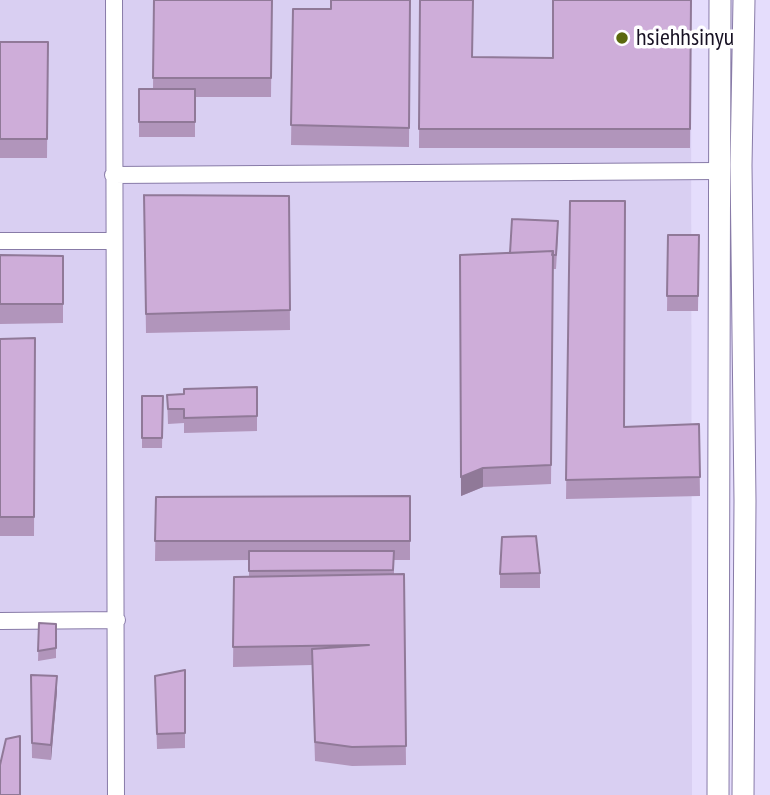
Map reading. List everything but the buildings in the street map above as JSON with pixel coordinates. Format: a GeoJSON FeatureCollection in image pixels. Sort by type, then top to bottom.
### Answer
{"type":"FeatureCollection","features":[{"type":"Feature","properties":{"kind":"main road"},"geometry":{"type":"LineString","coordinates":[[718,795],[721,501],[718,171],[720,0]]}},
{"type":"Feature","properties":{"kind":"main road"},"geometry":{"type":"LineString","coordinates":[[743,795],[741,165],[744,0]]}},
{"type":"Feature","properties":{"kind":"street"},"geometry":{"type":"LineString","coordinates":[[114,0],[116,795]]}},
{"type":"Feature","properties":{"kind":"street"},"geometry":{"type":"LineString","coordinates":[[113,175],[718,171]]}},
{"type":"Feature","properties":{"kind":"street"},"geometry":{"type":"LineString","coordinates":[[0,241],[113,241]]}},
{"type":"Feature","properties":{"kind":"street"},"geometry":{"type":"LineString","coordinates":[[0,621],[117,620]]}},
{"type":"Feature","properties":{"kind":"shaded area"},"geometry":{"type":"Polygon","coordinates":[[[0,0],[691,0],[692,795],[0,795],[0,0]]]}},
{"type":"Feature","properties":{"kind":"place","name":"hsiehhsinyu"},"geometry":{"type":"Point","coordinates":[622,38]}}]}
